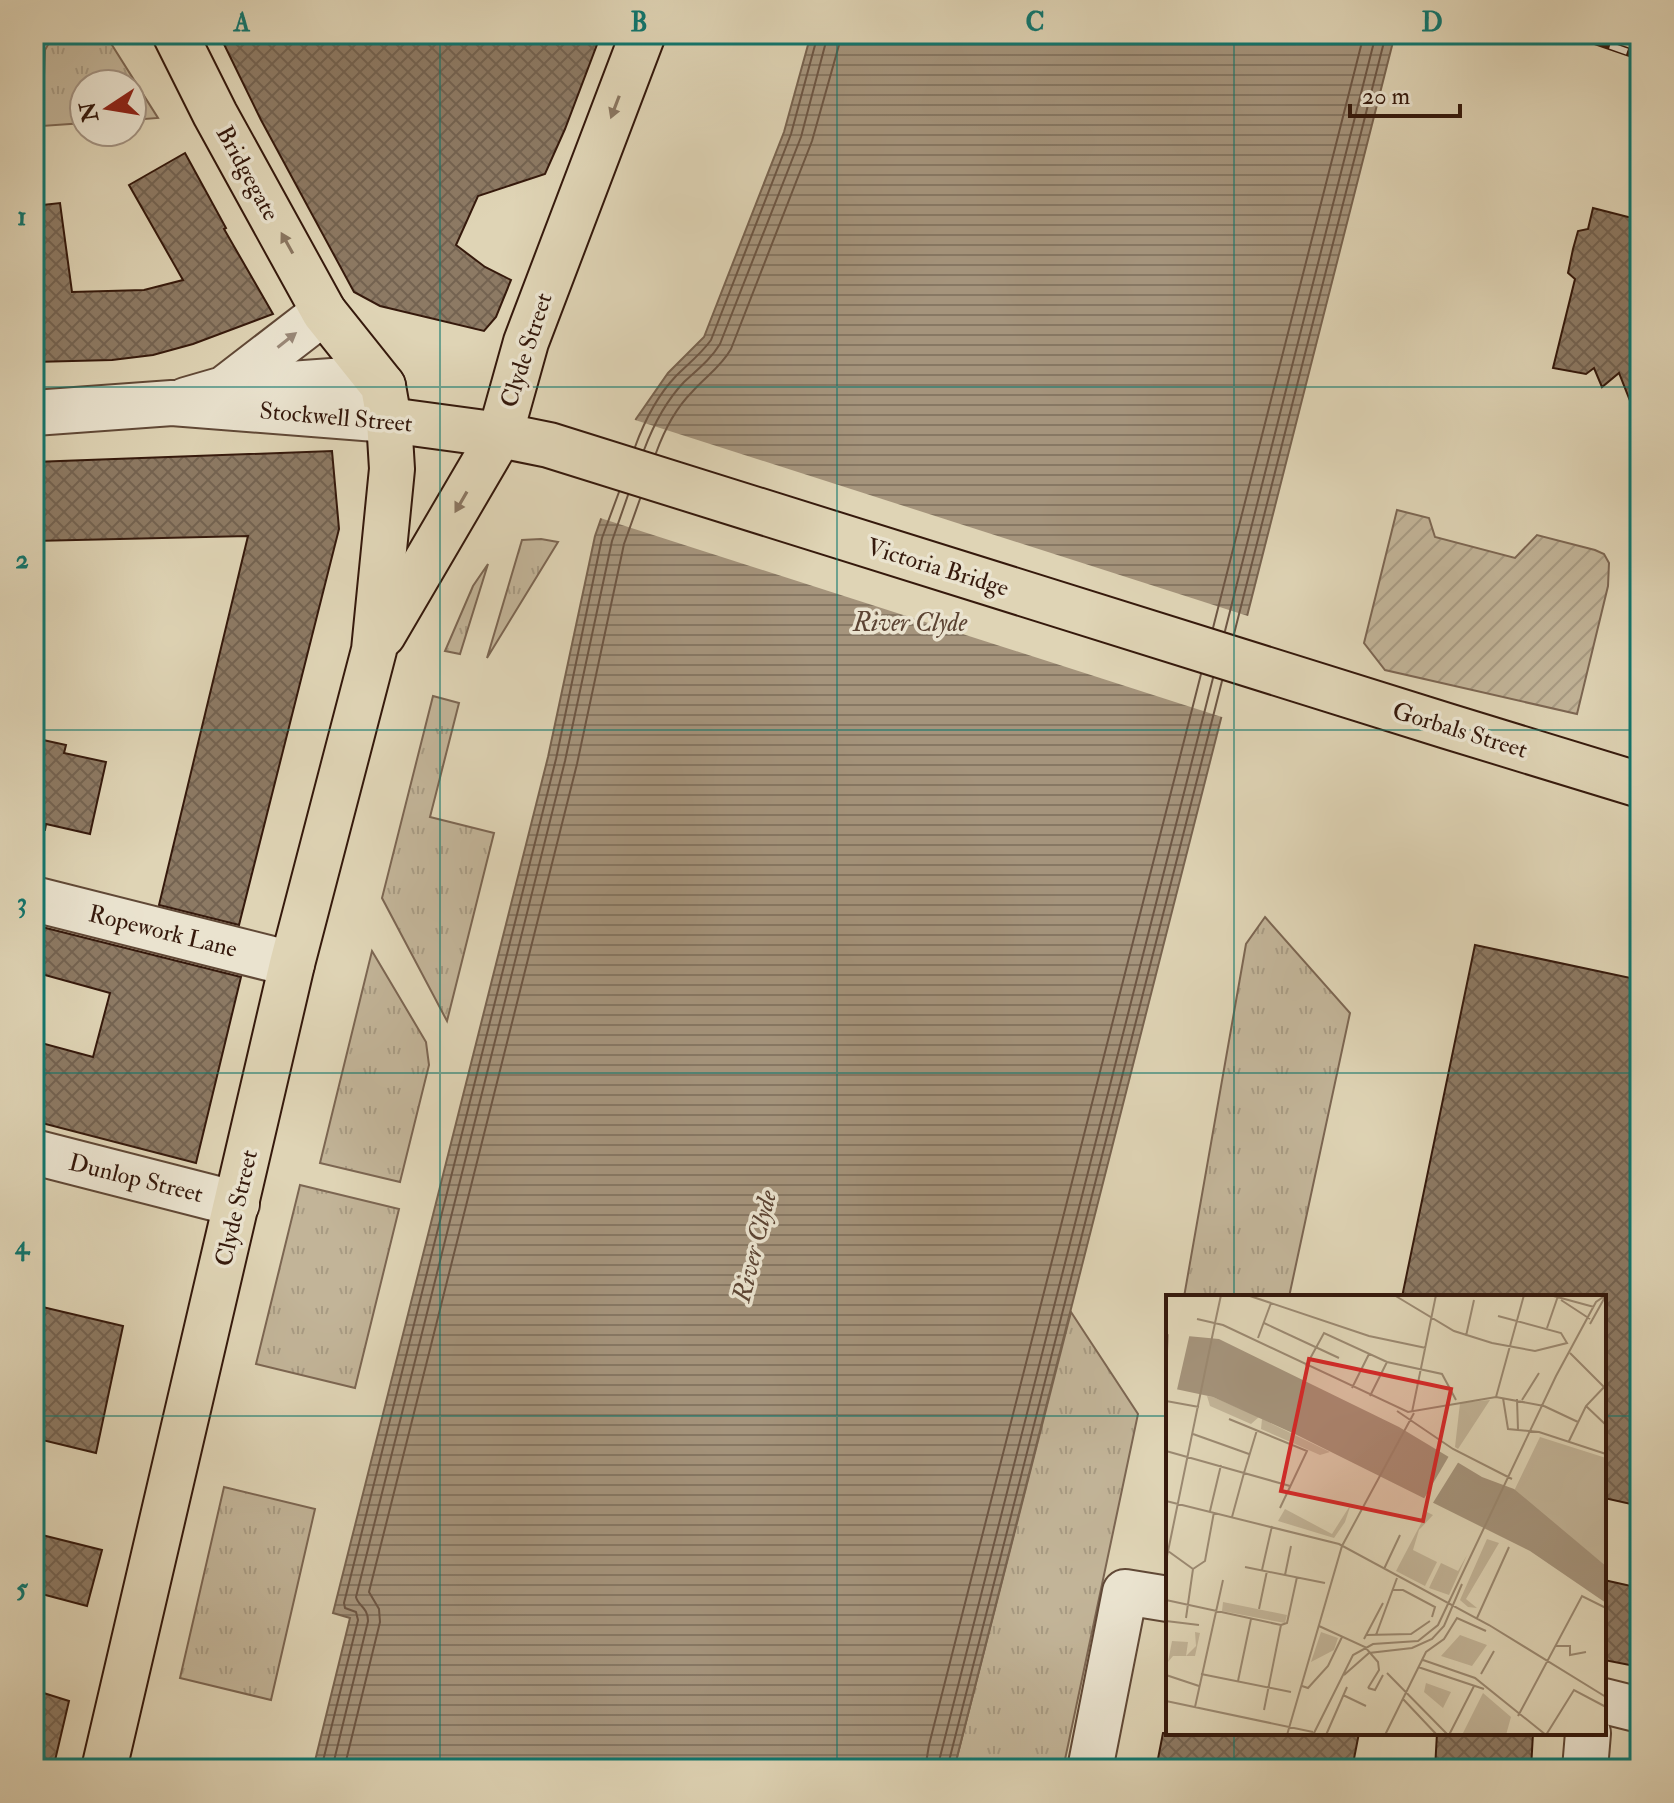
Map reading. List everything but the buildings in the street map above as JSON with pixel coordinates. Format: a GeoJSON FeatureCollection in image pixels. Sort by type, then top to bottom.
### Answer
{"type":"FeatureCollection","features":[{"type":"Feature","properties":{"kind":"main road","name":"Bridgegate"},"geometry":{"type":"LineString","coordinates":[[175,34],[215,114],[324,312]]}},
{"type":"Feature","properties":{"kind":"main road","name":"Clyde Street"},"geometry":{"type":"LineString","coordinates":[[374,650],[500,435],[526,342],[643,34]]}},
{"type":"Feature","properties":{"kind":"main road"},"geometry":{"type":"LineString","coordinates":[[324,312],[386,403]]}},
{"type":"Feature","properties":{"kind":"main road","name":"Clyde Street"},"geometry":{"type":"LineString","coordinates":[[104,1769],[292,964],[374,650],[392,469],[386,403]]}},
{"type":"Feature","properties":{"kind":"main road","name":"Stockwell Street"},"geometry":{"type":"LineString","coordinates":[[386,403],[500,435],[549,445],[596,461]]}},
{"type":"Feature","properties":{"kind":"main road","name":"Victoria Bridge"},"geometry":{"type":"LineString","coordinates":[[596,461],[1280,674]]}},
{"type":"Feature","properties":{"kind":"main road","name":"Gorbals Street"},"geometry":{"type":"LineString","coordinates":[[1280,674],[1640,785]]}},
{"type":"Feature","properties":{"kind":"street","name":"Stockwell Street"},"geometry":{"type":"LineString","coordinates":[[224,389],[324,312]]}},
{"type":"Feature","properties":{"kind":"street","name":"Stockwell Street"},"geometry":{"type":"LineString","coordinates":[[172,403],[224,389],[346,380],[386,403]]}},
{"type":"Feature","properties":{"kind":"street","name":"Stockwell Street"},"geometry":{"type":"LineString","coordinates":[[34,413],[172,403],[386,403]]}},
{"type":"Feature","properties":{"kind":"street","name":"Ropework Lane"},"geometry":{"type":"LineString","coordinates":[[34,899],[292,964]]}},
{"type":"Feature","properties":{"kind":"street","name":"Dunlop Street"},"geometry":{"type":"LineString","coordinates":[[34,1152],[237,1204]]}},
{"type":"Feature","properties":{"kind":"street"},"geometry":{"type":"LineString","coordinates":[[1090,1769],[1125,1592],[1166,1599]]}},
{"type":"Feature","properties":{"kind":"street"},"geometry":{"type":"LineString","coordinates":[[1606,1702],[1640,1710]]}},
{"type":"Feature","properties":{"kind":"street"},"geometry":{"type":"LineString","coordinates":[[1585,1769],[1588,1735]]}},
{"type":"Feature","properties":{"kind":"green space"},"geometry":{"type":"Polygon","coordinates":[[[54,34],[105,34],[126,68],[68,68],[68,124],[42,126],[45,50],[54,34]]]}},
{"type":"Feature","properties":{"kind":"green space"},"geometry":{"type":"Polygon","coordinates":[[[148,102],[158,118],[148,119],[148,102]]]}},
{"type":"Feature","properties":{"kind":"green space"},"geometry":{"type":"Polygon","coordinates":[[[1397,510],[1429,518],[1435,537],[1515,558],[1537,535],[1604,554],[1609,563],[1608,586],[1577,714],[1385,670],[1364,643],[1397,510]]]}},
{"type":"Feature","properties":{"kind":"green space"},"geometry":{"type":"Polygon","coordinates":[[[522,540],[558,542],[487,658],[522,540]]]}},
{"type":"Feature","properties":{"kind":"green space"},"geometry":{"type":"Polygon","coordinates":[[[488,564],[460,654],[445,651],[473,586],[488,564]]]}},
{"type":"Feature","properties":{"kind":"green space"},"geometry":{"type":"Polygon","coordinates":[[[433,696],[459,703],[430,817],[494,833],[447,1021],[382,898],[433,696]]]}},
{"type":"Feature","properties":{"kind":"green space"},"geometry":{"type":"Polygon","coordinates":[[[1265,917],[1350,1013],[1289,1295],[1184,1295],[1246,944],[1265,917]]]}},
{"type":"Feature","properties":{"kind":"green space"},"geometry":{"type":"Polygon","coordinates":[[[372,951],[426,1042],[429,1065],[400,1182],[320,1163],[372,951]]]}},
{"type":"Feature","properties":{"kind":"green space"},"geometry":{"type":"Polygon","coordinates":[[[300,1185],[399,1209],[355,1388],[256,1364],[300,1185]]]}},
{"type":"Feature","properties":{"kind":"green space"},"geometry":{"type":"Polygon","coordinates":[[[1071,1312],[1138,1414],[1063,1769],[954,1769],[1071,1312]]]}},
{"type":"Feature","properties":{"kind":"green space"},"geometry":{"type":"Polygon","coordinates":[[[224,1487],[315,1509],[271,1700],[180,1678],[224,1487]]]}},
{"type":"Feature","properties":{"kind":"water","name":"River Clyde"},"geometry":{"type":"Polygon","coordinates":[[[811,34],[1395,34],[954,1769],[313,1769],[350,1618],[333,1613],[548,757],[595,536],[636,419],[668,373],[704,337],[784,132],[811,34]]]}},
{"type":"Feature","properties":{"kind":"pier"},"geometry":{"type":"Polygon","coordinates":[[[632,419],[1251,617],[1225,718],[597,517],[632,419]]]}},
{"type":"Feature","properties":{"kind":"railway"},"geometry":{"type":"LineString","coordinates":[[1576,34],[1640,56]]}},
{"type":"Feature","properties":{"kind":"railway"},"geometry":{"type":"LineString","coordinates":[[1632,34],[1640,36]]}}]}
